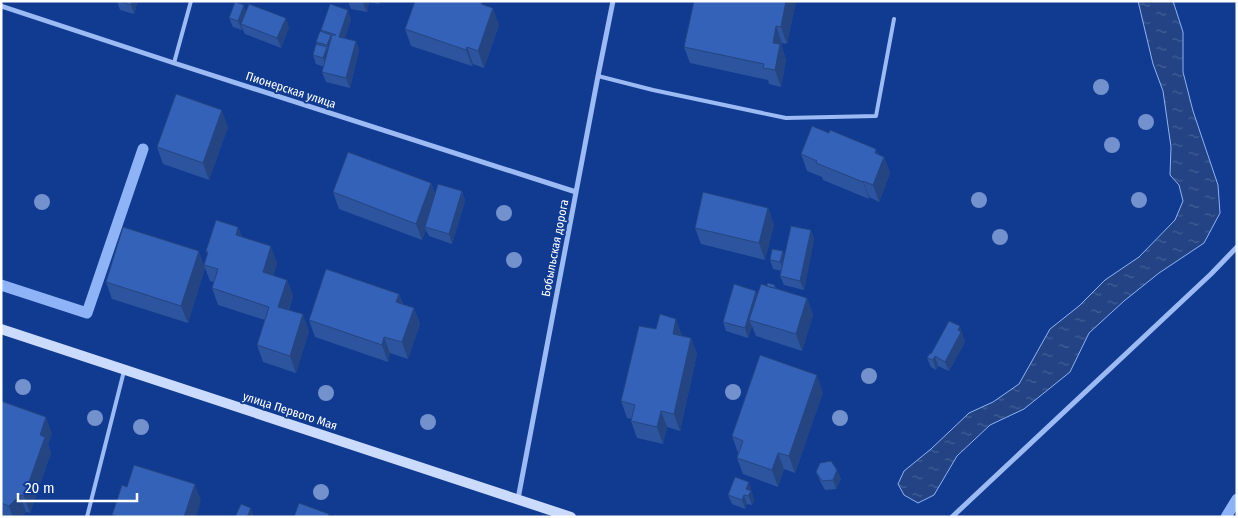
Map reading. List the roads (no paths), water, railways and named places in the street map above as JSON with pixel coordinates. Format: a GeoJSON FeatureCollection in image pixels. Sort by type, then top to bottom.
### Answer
{"type":"FeatureCollection","features":[{"type":"Feature","properties":{"kind":"street","name":"Бобыльская дорога"},"geometry":{"type":"LineString","coordinates":[[518,499],[613,1]]}},
{"type":"Feature","properties":{"kind":"street","name":"Пионерская улица"},"geometry":{"type":"LineString","coordinates":[[1,6],[576,192]]}},
{"type":"Feature","properties":{"kind":"street"},"geometry":{"type":"LineString","coordinates":[[952,517],[1211,274],[1237,247]]}},
{"type":"Feature","properties":{"kind":"street","name":"улица Первого Мая"},"geometry":{"type":"LineString","coordinates":[[1,329],[571,517]]}},
{"type":"Feature","properties":{"kind":"lane"},"geometry":{"type":"LineString","coordinates":[[174,63],[191,1]]}},
{"type":"Feature","properties":{"kind":"lane"},"geometry":{"type":"LineString","coordinates":[[598,76],[653,90],[786,118],[876,116],[894,19]]}},
{"type":"Feature","properties":{"kind":"lane"},"geometry":{"type":"LineString","coordinates":[[86,517],[124,369]]}},
{"type":"Feature","properties":{"kind":"water"},"geometry":{"type":"Polygon","coordinates":[[[1138,1],[1173,1],[1183,32],[1183,72],[1193,111],[1218,185],[1220,213],[1204,243],[1159,273],[1124,301],[1089,333],[1070,372],[1024,409],[990,425],[957,456],[934,495],[918,503],[904,495],[898,484],[904,471],[931,449],[969,413],[993,402],[1019,384],[1050,329],[1079,306],[1105,280],[1139,257],[1175,220],[1183,201],[1179,185],[1170,175],[1171,147],[1163,91],[1153,64],[1138,1]]]}},
{"type":"Feature","properties":{"kind":"waterway"},"geometry":{"type":"LineString","coordinates":[[1,285],[87,313],[143,149]]}},
{"type":"Feature","properties":{"kind":"waterway"},"geometry":{"type":"LineString","coordinates":[[1226,517],[1237,499]]}}]}
